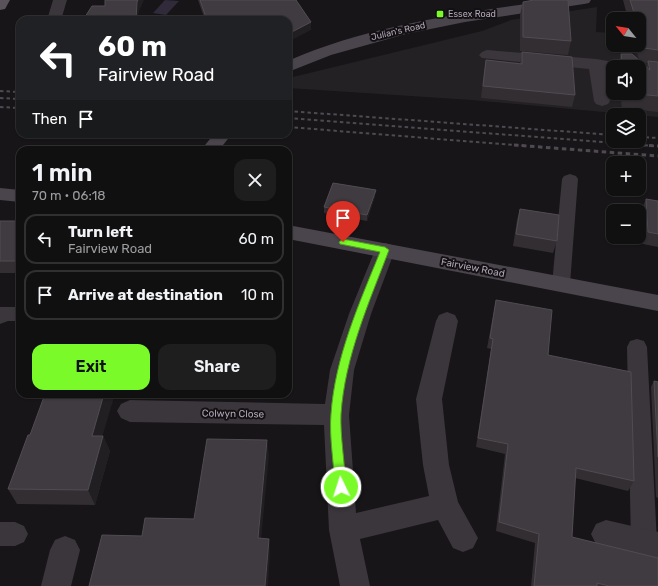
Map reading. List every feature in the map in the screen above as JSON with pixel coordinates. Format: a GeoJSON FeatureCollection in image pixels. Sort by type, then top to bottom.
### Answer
{"type":"FeatureCollection","features":[{"type":"Feature","properties":{"kind":"main road"},"geometry":{"type":"LineString","coordinates":[[0,6],[3,0]]}},
{"type":"Feature","properties":{"kind":"street"},"geometry":{"type":"LineString","coordinates":[[55,16],[60,0]]}},
{"type":"Feature","properties":{"kind":"street","name":"Julian's Road"},"geometry":{"type":"LineString","coordinates":[[292,65],[322,53],[406,29],[540,3],[584,0]]}},
{"type":"Feature","properties":{"kind":"street"},"geometry":{"type":"LineString","coordinates":[[487,55],[606,65]]}},
{"type":"Feature","properties":{"kind":"street"},"geometry":{"type":"LineString","coordinates":[[596,64],[602,101]]}},
{"type":"Feature","properties":{"kind":"street"},"geometry":{"type":"LineString","coordinates":[[0,194],[16,196]]}},
{"type":"Feature","properties":{"kind":"street","name":"Fairview Road"},"geometry":{"type":"LineString","coordinates":[[292,233],[658,303]]}},
{"type":"Feature","properties":{"kind":"street"},"geometry":{"type":"LineString","coordinates":[[355,586],[343,530],[336,415],[342,370],[360,314],[385,250]]}},
{"type":"Feature","properties":{"kind":"street"},"geometry":{"type":"LineString","coordinates":[[447,321],[429,399],[436,465],[445,504],[463,538]]}},
{"type":"Feature","properties":{"kind":"street","name":"Colwyn Close"},"geometry":{"type":"LineString","coordinates":[[130,411],[336,415]]}},
{"type":"Feature","properties":{"kind":"street"},"geometry":{"type":"LineString","coordinates":[[343,530],[445,504]]}},
{"type":"Feature","properties":{"kind":"street"},"geometry":{"type":"LineString","coordinates":[[606,534],[651,544]]}},
{"type":"Feature","properties":{"kind":"street"},"geometry":{"type":"LineString","coordinates":[[56,586],[65,550]]}},
{"type":"Feature","properties":{"kind":"lane"},"geometry":{"type":"LineString","coordinates":[[561,284],[570,179]]}},
{"type":"Feature","properties":{"kind":"lane"},"geometry":{"type":"LineString","coordinates":[[637,347],[651,544]]}},
{"type":"Feature","properties":{"kind":"shaded area"},"geometry":{"type":"Polygon","coordinates":[[[165,0],[179,1],[166,15],[153,13],[165,0]]]}},
{"type":"Feature","properties":{"kind":"shaded area"},"geometry":{"type":"Polygon","coordinates":[[[597,7],[596,32],[606,33],[606,52],[646,52],[646,41],[658,35],[658,117],[646,116],[646,108],[606,108],[606,112],[472,100],[292,88],[293,77],[482,31],[511,20],[597,7]]]}},
{"type":"Feature","properties":{"kind":"building"},"geometry":{"type":"Polygon","coordinates":[[[105,0],[138,0],[136,16],[86,16],[92,6],[105,6],[105,0]]]}},
{"type":"Feature","properties":{"kind":"building"},"geometry":{"type":"Polygon","coordinates":[[[200,0],[296,0],[311,22],[292,32],[292,16],[206,16],[200,0]]]}},
{"type":"Feature","properties":{"kind":"building"},"geometry":{"type":"Polygon","coordinates":[[[534,0],[568,0],[571,41],[523,37],[523,2],[534,0]]]}},
{"type":"Feature","properties":{"kind":"building"},"geometry":{"type":"Polygon","coordinates":[[[630,0],[658,0],[658,50],[646,48],[646,12],[634,12],[630,0]]]}},
{"type":"Feature","properties":{"kind":"building"},"geometry":{"type":"Polygon","coordinates":[[[522,52],[572,57],[575,95],[483,86],[486,60],[522,64],[522,52]]]}},
{"type":"Feature","properties":{"kind":"building"},"geometry":{"type":"Polygon","coordinates":[[[621,54],[632,54],[639,60],[622,60],[621,54]]]}},
{"type":"Feature","properties":{"kind":"building"},"geometry":{"type":"Polygon","coordinates":[[[648,61],[658,62],[658,96],[646,95],[646,66],[650,70],[648,61]]]}},
{"type":"Feature","properties":{"kind":"building"},"geometry":{"type":"Polygon","coordinates":[[[333,183],[376,190],[367,215],[324,207],[333,183]]]}},
{"type":"Feature","properties":{"kind":"building"},"geometry":{"type":"Polygon","coordinates":[[[646,199],[658,201],[658,234],[648,232],[646,199]]]}},
{"type":"Feature","properties":{"kind":"building"},"geometry":{"type":"Polygon","coordinates":[[[520,209],[559,215],[557,241],[516,234],[520,209]]]}},
{"type":"Feature","properties":{"kind":"building"},"geometry":{"type":"Polygon","coordinates":[[[0,221],[16,221],[16,261],[0,261],[0,221]]]}},
{"type":"Feature","properties":{"kind":"building"},"geometry":{"type":"Polygon","coordinates":[[[496,300],[552,310],[548,355],[631,372],[634,481],[576,468],[572,537],[658,558],[658,586],[609,586],[597,583],[597,586],[534,586],[539,534],[499,522],[508,444],[478,438],[493,339],[490,338],[496,300]]]}},
{"type":"Feature","properties":{"kind":"building"},"geometry":{"type":"Polygon","coordinates":[[[654,381],[658,382],[658,457],[654,381]]]}},
{"type":"Feature","properties":{"kind":"building"},"geometry":{"type":"Polygon","coordinates":[[[44,398],[103,398],[92,436],[103,436],[88,490],[8,489],[28,435],[30,435],[44,398]]]}},
{"type":"Feature","properties":{"kind":"building"},"geometry":{"type":"Polygon","coordinates":[[[207,439],[267,440],[258,538],[269,539],[265,586],[89,586],[102,535],[142,536],[145,518],[194,519],[207,439]]]}},
{"type":"Feature","properties":{"kind":"railway"},"geometry":{"type":"LineString","coordinates":[[0,91],[16,92]]}},
{"type":"Feature","properties":{"kind":"railway"},"geometry":{"type":"LineString","coordinates":[[0,98],[16,99]]}},
{"type":"Feature","properties":{"kind":"railway"},"geometry":{"type":"LineString","coordinates":[[0,107],[16,108]]}},
{"type":"Feature","properties":{"kind":"railway"},"geometry":{"type":"LineString","coordinates":[[292,111],[606,134]]}},
{"type":"Feature","properties":{"kind":"railway"},"geometry":{"type":"LineString","coordinates":[[292,118],[654,146]]}},
{"type":"Feature","properties":{"kind":"railway"},"geometry":{"type":"LineString","coordinates":[[292,127],[526,146]]}},
{"type":"Feature","properties":{"kind":"railway"},"geometry":{"type":"LineString","coordinates":[[646,137],[658,138]]}},
{"type":"Feature","properties":{"kind":"railway"},"geometry":{"type":"LineString","coordinates":[[514,145],[658,156]]}},
{"type":"Feature","properties":{"kind":"railway"},"geometry":{"type":"LineString","coordinates":[[646,145],[658,146]]}},
{"type":"Feature","properties":{"kind":"place","name":"Essex Road"},"geometry":{"type":"Point","coordinates":[440,14]}},
{"type":"Feature","properties":{"kind":"route"},"geometry":{"type":"LineString","coordinates":[[341,487],[336,415],[342,370],[360,314],[385,250],[343,242]]}}]}
